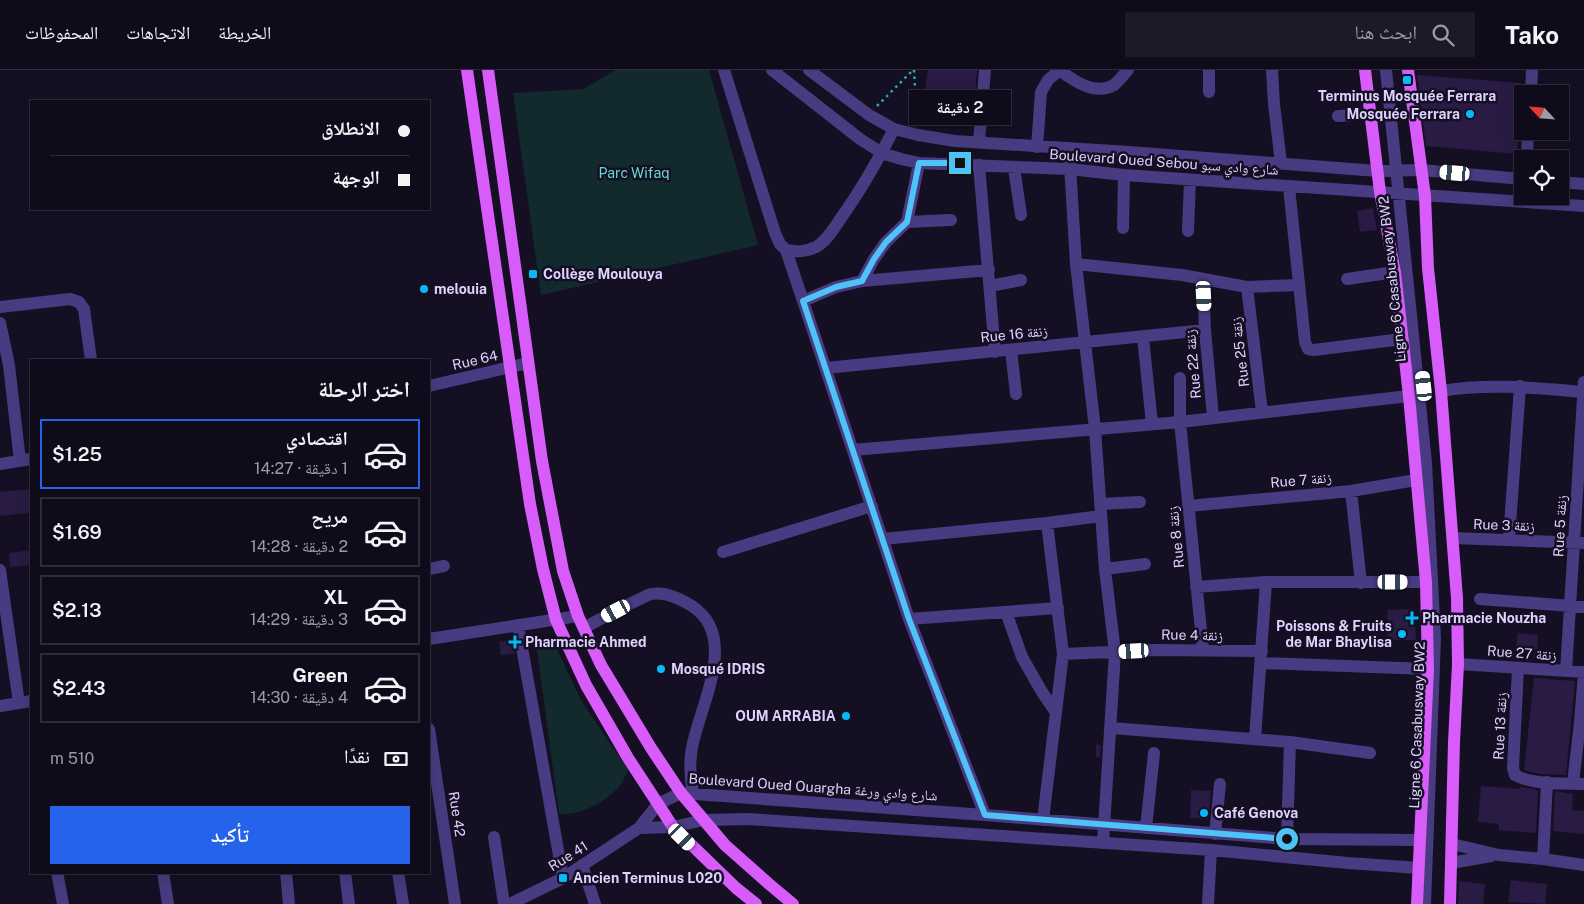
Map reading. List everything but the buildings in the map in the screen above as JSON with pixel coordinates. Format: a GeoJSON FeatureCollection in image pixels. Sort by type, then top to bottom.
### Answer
{"type":"FeatureCollection","features":[{"type":"Feature","properties":{"kind":"main road"},"geometry":{"type":"LineString","coordinates":[[481,70],[467,71],[530,504],[543,569],[556,620],[586,685],[628,758],[672,827],[736,888],[756,904]]}},
{"type":"Feature","properties":{"kind":"main road"},"geometry":{"type":"LineString","coordinates":[[488,70],[542,461],[563,571],[581,622],[601,665],[651,748],[687,793],[704,820],[725,845],[794,904]]}},
{"type":"Feature","properties":{"kind":"main road"},"geometry":{"type":"LineString","coordinates":[[1365,70],[1380,192],[1395,272],[1409,396],[1426,582],[1428,669],[1417,904]]}},
{"type":"Feature","properties":{"kind":"main road"},"geometry":{"type":"LineString","coordinates":[[1408,70],[1425,196],[1428,268],[1441,391],[1458,598],[1458,664],[1450,904]]}},
{"type":"Feature","properties":{"kind":"street"},"geometry":{"type":"LineString","coordinates":[[724,70],[775,233],[780,244],[786,250],[909,619],[985,815]]}},
{"type":"Feature","properties":{"kind":"street","name":"Boulevard Oued Sebou شارع وادي سبو"},"geometry":{"type":"LineString","coordinates":[[772,70],[860,139],[882,153],[919,163],[1069,169],[1190,180],[1584,206]]}},
{"type":"Feature","properties":{"kind":"street"},"geometry":{"type":"LineString","coordinates":[[979,142],[985,70]]}},
{"type":"Feature","properties":{"kind":"street"},"geometry":{"type":"LineString","coordinates":[[1037,147],[1041,92],[1048,80],[1060,70],[1080,84],[1102,88],[1114,84],[1128,70]]}},
{"type":"Feature","properties":{"kind":"street"},"geometry":{"type":"LineString","coordinates":[[1209,92],[1210,70]]}},
{"type":"Feature","properties":{"kind":"street"},"geometry":{"type":"LineString","coordinates":[[1272,70],[1281,163]]}},
{"type":"Feature","properties":{"kind":"street","name":"Ligne 6 Casabusway BW2"},"geometry":{"type":"LineString","coordinates":[[1386,70],[1400,170]]}},
{"type":"Feature","properties":{"kind":"street","name":"Ligne 6 Casabusway BW2"},"geometry":{"type":"LineString","coordinates":[[1393,70],[1426,463],[1435,639],[1425,904]]}},
{"type":"Feature","properties":{"kind":"street"},"geometry":{"type":"LineString","coordinates":[[1531,85],[1532,70]]}},
{"type":"Feature","properties":{"kind":"street","name":"Boulevard Oued Sebou شارع وادي سبو"},"geometry":{"type":"LineString","coordinates":[[817,73],[869,115],[894,129],[918,136],[955,141],[1037,147],[1377,171],[1421,170],[1514,178]]}},
{"type":"Feature","properties":{"kind":"street"},"geometry":{"type":"LineString","coordinates":[[1338,116],[1371,114]]}},
{"type":"Feature","properties":{"kind":"street"},"geometry":{"type":"LineString","coordinates":[[786,250],[806,251],[818,246],[828,236],[857,195],[894,129]]}},
{"type":"Feature","properties":{"kind":"street"},"geometry":{"type":"LineString","coordinates":[[1068,149],[1076,264],[1095,429],[1105,569],[1115,652],[1103,843]]}},
{"type":"Feature","properties":{"kind":"street"},"geometry":{"type":"LineString","coordinates":[[862,281],[886,242],[907,222],[919,163]]}},
{"type":"Feature","properties":{"kind":"street"},"geometry":{"type":"LineString","coordinates":[[979,165],[996,352]]}},
{"type":"Feature","properties":{"kind":"street"},"geometry":{"type":"LineString","coordinates":[[1014,168],[1021,215]]}},
{"type":"Feature","properties":{"kind":"street"},"geometry":{"type":"LineString","coordinates":[[1122,228],[1124,175]]}},
{"type":"Feature","properties":{"kind":"street"},"geometry":{"type":"LineString","coordinates":[[1188,231],[1190,180]]}},
{"type":"Feature","properties":{"kind":"street"},"geometry":{"type":"LineString","coordinates":[[1569,183],[1584,184]]}},
{"type":"Feature","properties":{"kind":"street"},"geometry":{"type":"LineString","coordinates":[[1289,187],[1305,342],[1308,349],[1314,350],[1402,339]]}},
{"type":"Feature","properties":{"kind":"street","name":"Ligne 6 Casabusway BW2"},"geometry":{"type":"LineString","coordinates":[[1402,194],[1432,465],[1442,636],[1434,904]]}},
{"type":"Feature","properties":{"kind":"street"},"geometry":{"type":"LineString","coordinates":[[907,222],[951,220]]}},
{"type":"Feature","properties":{"kind":"street"},"geometry":{"type":"LineString","coordinates":[[1076,264],[1182,275],[1248,287],[1299,285]]}},
{"type":"Feature","properties":{"kind":"street"},"geometry":{"type":"LineString","coordinates":[[803,301],[836,287],[862,281],[989,270]]}},
{"type":"Feature","properties":{"kind":"street"},"geometry":{"type":"LineString","coordinates":[[1347,279],[1395,272]]}},
{"type":"Feature","properties":{"kind":"street","name":"Rue 22 زنقة"},"geometry":{"type":"LineString","coordinates":[[1203,279],[1212,417]]}},
{"type":"Feature","properties":{"kind":"street"},"geometry":{"type":"LineString","coordinates":[[990,286],[1021,280]]}},
{"type":"Feature","properties":{"kind":"street","name":"Rue 25 زنقة"},"geometry":{"type":"LineString","coordinates":[[1248,287],[1262,412]]}},
{"type":"Feature","properties":{"kind":"street"},"geometry":{"type":"LineString","coordinates":[[0,306],[70,299],[79,302],[84,309],[91,359]]}},
{"type":"Feature","properties":{"kind":"street"},"geometry":{"type":"LineString","coordinates":[[0,323],[4,365],[26,460],[0,464]]}},
{"type":"Feature","properties":{"kind":"street","name":"Rue 16 زنقة"},"geometry":{"type":"LineString","coordinates":[[826,368],[1205,330]]}},
{"type":"Feature","properties":{"kind":"street"},"geometry":{"type":"LineString","coordinates":[[1143,337],[1152,424]]}},
{"type":"Feature","properties":{"kind":"street"},"geometry":{"type":"LineString","coordinates":[[1011,350],[1016,394]]}},
{"type":"Feature","properties":{"kind":"street","name":"Rue 64"},"geometry":{"type":"LineString","coordinates":[[430,386],[528,363]]}},
{"type":"Feature","properties":{"kind":"street","name":"Rue 8 زنقة"},"geometry":{"type":"LineString","coordinates":[[1180,378],[1180,422],[1202,650]]}},
{"type":"Feature","properties":{"kind":"street"},"geometry":{"type":"LineString","coordinates":[[1441,391],[1486,386],[1584,387]]}},
{"type":"Feature","properties":{"kind":"street"},"geometry":{"type":"LineString","coordinates":[[1509,539],[1520,386]]}},
{"type":"Feature","properties":{"kind":"street","name":"Rue 5 زنقة"},"geometry":{"type":"LineString","coordinates":[[1566,671],[1570,606],[1579,543],[1584,387]]}},
{"type":"Feature","properties":{"kind":"street"},"geometry":{"type":"LineString","coordinates":[[853,450],[1180,422],[1409,396]]}},
{"type":"Feature","properties":{"kind":"street","name":"Rue 7 زنقة"},"geometry":{"type":"LineString","coordinates":[[1188,506],[1351,491],[1416,480]]}},
{"type":"Feature","properties":{"kind":"street"},"geometry":{"type":"LineString","coordinates":[[1351,491],[1361,582]]}},
{"type":"Feature","properties":{"kind":"street"},"geometry":{"type":"LineString","coordinates":[[883,539],[1047,523],[1140,502]]}},
{"type":"Feature","properties":{"kind":"street"},"geometry":{"type":"LineString","coordinates":[[723,552],[872,506]]}},
{"type":"Feature","properties":{"kind":"street"},"geometry":{"type":"LineString","coordinates":[[1042,820],[1063,654],[1047,523]]}},
{"type":"Feature","properties":{"kind":"street","name":"Rue 3 زنقة"},"geometry":{"type":"LineString","coordinates":[[1453,538],[1579,543]]}},
{"type":"Feature","properties":{"kind":"street"},"geometry":{"type":"LineString","coordinates":[[1105,569],[1145,564]]}},
{"type":"Feature","properties":{"kind":"street"},"geometry":{"type":"LineString","coordinates":[[430,569],[444,566]]}},
{"type":"Feature","properties":{"kind":"street"},"geometry":{"type":"LineString","coordinates":[[0,570],[25,702],[0,706]]}},
{"type":"Feature","properties":{"kind":"street"},"geometry":{"type":"LineString","coordinates":[[1196,587],[1266,582],[1426,582]]}},
{"type":"Feature","properties":{"kind":"street"},"geometry":{"type":"LineString","coordinates":[[1255,739],[1266,582]]}},
{"type":"Feature","properties":{"kind":"street"},"geometry":{"type":"LineString","coordinates":[[430,639],[556,620],[581,622],[652,594],[665,594],[685,602],[701,612],[710,628],[716,650],[714,670],[692,748],[687,793]]}},
{"type":"Feature","properties":{"kind":"street"},"geometry":{"type":"LineString","coordinates":[[1480,599],[1584,607]]}},
{"type":"Feature","properties":{"kind":"street"},"geometry":{"type":"LineString","coordinates":[[909,619],[1058,608]]}},
{"type":"Feature","properties":{"kind":"street"},"geometry":{"type":"LineString","coordinates":[[1006,612],[1022,657],[1055,711]]}},
{"type":"Feature","properties":{"kind":"street"},"geometry":{"type":"LineString","coordinates":[[518,626],[563,878]]}},
{"type":"Feature","properties":{"kind":"street","name":"Rue 4 زنقة"},"geometry":{"type":"LineString","coordinates":[[1063,654],[1202,650],[1261,657],[1428,669]]}},
{"type":"Feature","properties":{"kind":"street","name":"Rue 27 زنقة"},"geometry":{"type":"LineString","coordinates":[[1458,664],[1584,672]]}},
{"type":"Feature","properties":{"kind":"street","name":"Rue 13 زنقة"},"geometry":{"type":"LineString","coordinates":[[1518,668],[1513,768],[1515,775],[1520,778],[1547,782],[1578,784]]}},
{"type":"Feature","properties":{"kind":"street"},"geometry":{"type":"LineString","coordinates":[[1578,784],[1584,672]]}},
{"type":"Feature","properties":{"kind":"street"},"geometry":{"type":"LineString","coordinates":[[1111,728],[1290,742],[1370,753]]}},
{"type":"Feature","properties":{"kind":"street","name":"Rue 42"},"geometry":{"type":"LineString","coordinates":[[430,736],[455,904]]}},
{"type":"Feature","properties":{"kind":"street"},"geometry":{"type":"LineString","coordinates":[[1287,839],[1290,742]]}},
{"type":"Feature","properties":{"kind":"street"},"geometry":{"type":"LineString","coordinates":[[1146,828],[1154,753]]}},
{"type":"Feature","properties":{"kind":"street"},"geometry":{"type":"LineString","coordinates":[[1543,859],[1547,782]]}},
{"type":"Feature","properties":{"kind":"street"},"geometry":{"type":"LineString","coordinates":[[1215,834],[1220,784]]}},
{"type":"Feature","properties":{"kind":"street","name":"Boulevard Oued Ouargha شارع وادي ورغة"},"geometry":{"type":"LineString","coordinates":[[639,828],[658,804],[687,793],[1287,839],[1421,840]]}},
{"type":"Feature","properties":{"kind":"street"},"geometry":{"type":"LineString","coordinates":[[639,828],[672,827],[704,820],[748,819],[1212,850],[1419,868]]}},
{"type":"Feature","properties":{"kind":"street","name":"Rue 41"},"geometry":{"type":"LineString","coordinates":[[510,904],[563,878],[639,828]]}},
{"type":"Feature","properties":{"kind":"street"},"geometry":{"type":"LineString","coordinates":[[494,837],[504,904]]}},
{"type":"Feature","properties":{"kind":"street"},"geometry":{"type":"LineString","coordinates":[[1452,844],[1499,855],[1543,859],[1584,866]]}},
{"type":"Feature","properties":{"kind":"street"},"geometry":{"type":"LineString","coordinates":[[1208,904],[1212,850]]}},
{"type":"Feature","properties":{"kind":"street"},"geometry":{"type":"LineString","coordinates":[[1451,863],[1499,855]]}},
{"type":"Feature","properties":{"kind":"street"},"geometry":{"type":"LineString","coordinates":[[582,865],[595,904]]}},
{"type":"Feature","properties":{"kind":"street"},"geometry":{"type":"LineString","coordinates":[[57,874],[63,904]]}},
{"type":"Feature","properties":{"kind":"street"},"geometry":{"type":"LineString","coordinates":[[163,874],[168,904]]}},
{"type":"Feature","properties":{"kind":"street"},"geometry":{"type":"LineString","coordinates":[[286,874],[289,904]]}},
{"type":"Feature","properties":{"kind":"street"},"geometry":{"type":"LineString","coordinates":[[345,874],[349,904]]}},
{"type":"Feature","properties":{"kind":"street"},"geometry":{"type":"LineString","coordinates":[[398,874],[403,904]]}},
{"type":"Feature","properties":{"kind":"path"},"geometry":{"type":"LineString","coordinates":[[869,115],[914,70]]}},
{"type":"Feature","properties":{"kind":"path"},"geometry":{"type":"LineString","coordinates":[[914,70],[918,136]]}},
{"type":"Feature","properties":{"kind":"green space","name":"Parc Wifaq"},"geometry":{"type":"Polygon","coordinates":[[[616,70],[709,70],[758,245],[541,295],[513,93],[583,89],[616,70]]]}},
{"type":"Feature","properties":{"kind":"green space"},"geometry":{"type":"Polygon","coordinates":[[[544,640],[549,640],[555,645],[582,702],[628,770],[623,781],[613,793],[592,807],[567,814],[559,814],[537,650],[544,640]]]}},
{"type":"Feature","properties":{"kind":"place","name":"Terminus Mosquée Ferrara"},"geometry":{"type":"Point","coordinates":[1407,80]}},
{"type":"Feature","properties":{"kind":"place","name":"Mosquée Ferrara"},"geometry":{"type":"Point","coordinates":[1470,114]}},
{"type":"Feature","properties":{"kind":"place","name":"Collège Moulouya"},"geometry":{"type":"Point","coordinates":[533,274]}},
{"type":"Feature","properties":{"kind":"place","name":"melouia"},"geometry":{"type":"Point","coordinates":[424,289]}},
{"type":"Feature","properties":{"kind":"place","name":"Pharmacie Nouzha"},"geometry":{"type":"Point","coordinates":[1412,618]}},
{"type":"Feature","properties":{"kind":"place","name":"Poissons & Fruits de Mar Bhaylisa"},"geometry":{"type":"Point","coordinates":[1402,634]}},
{"type":"Feature","properties":{"kind":"place","name":"Pharmacie Ahmed"},"geometry":{"type":"Point","coordinates":[515,642]}},
{"type":"Feature","properties":{"kind":"place","name":"Mosqué IDRIS"},"geometry":{"type":"Point","coordinates":[661,669]}},
{"type":"Feature","properties":{"kind":"place","name":"OUM ARRABIA"},"geometry":{"type":"Point","coordinates":[846,716]}},
{"type":"Feature","properties":{"kind":"place","name":"Café Genova"},"geometry":{"type":"Point","coordinates":[1204,813]}},
{"type":"Feature","properties":{"kind":"place","name":"Ancien Terminus L020"},"geometry":{"type":"Point","coordinates":[563,878]}},
{"type":"Feature","properties":{"kind":"route"},"geometry":{"type":"LineString","coordinates":[[960,163],[919,163],[907,222],[886,242],[862,281],[836,287],[803,301],[909,619],[985,815],[1287,839]]}}]}
